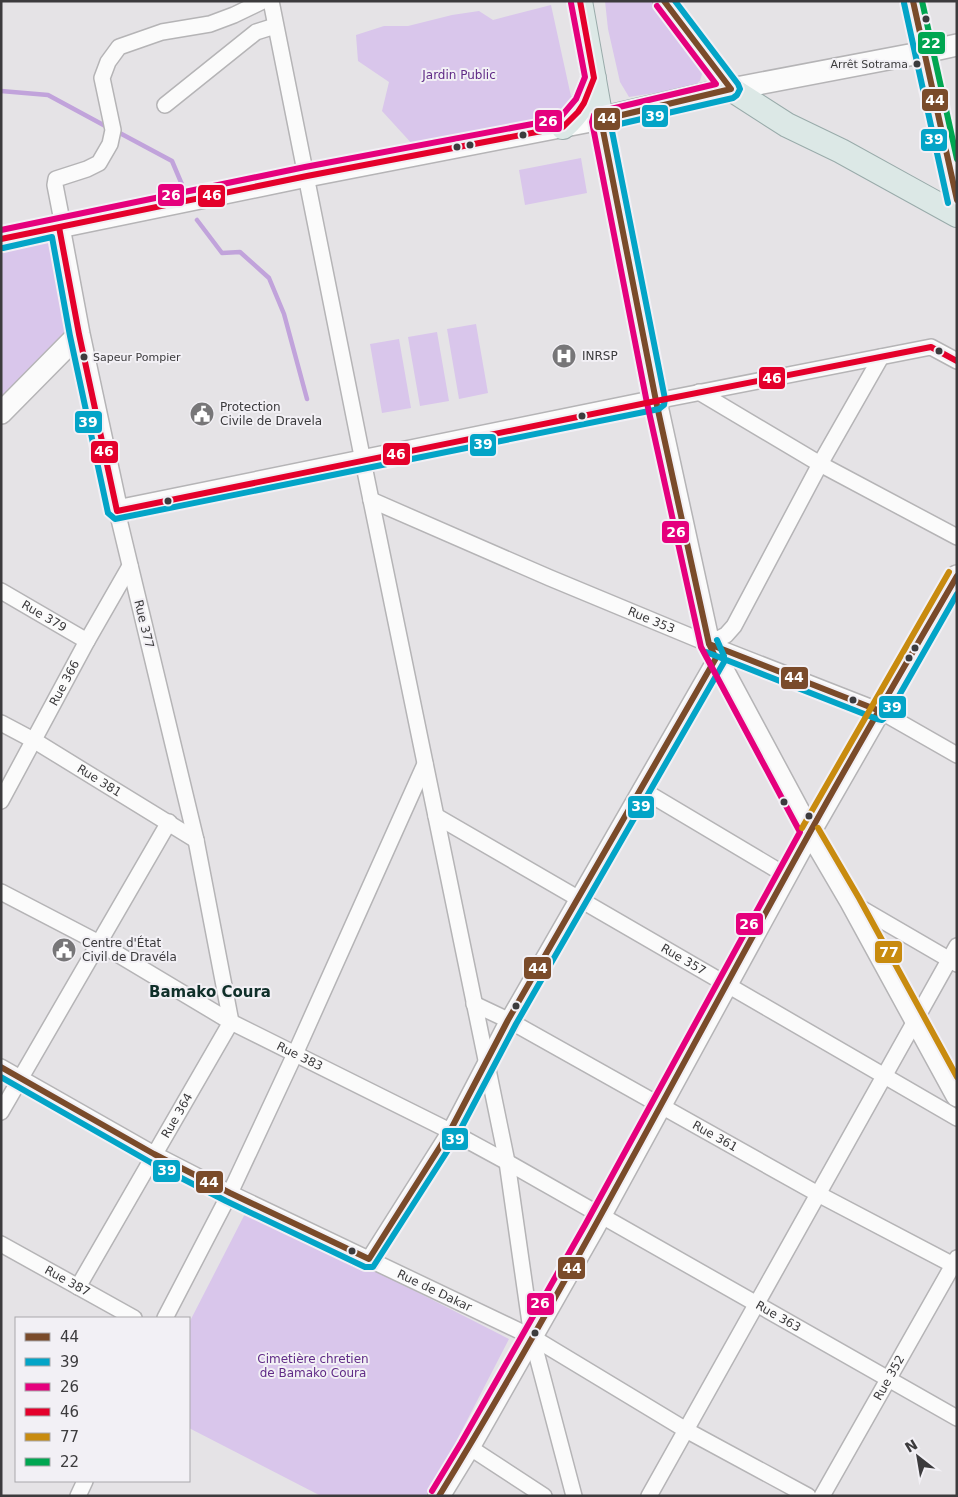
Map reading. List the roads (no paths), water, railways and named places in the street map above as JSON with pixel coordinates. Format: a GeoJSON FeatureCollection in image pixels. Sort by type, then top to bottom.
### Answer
{"type":"FeatureCollection","features":[{"type":"Feature","properties":{"kind":"main road"},"geometry":{"type":"LineString","coordinates":[[580,1],[656,401],[712,651],[957,1096]]}},
{"type":"Feature","properties":{"kind":"main road"},"geometry":{"type":"LineString","coordinates":[[664,1],[731,89],[787,124],[841,151],[957,215]]}},
{"type":"Feature","properties":{"kind":"main road"},"geometry":{"type":"LineString","coordinates":[[914,1],[942,48],[957,200]]}},
{"type":"Feature","properties":{"kind":"main road"},"geometry":{"type":"LineString","coordinates":[[1,240],[307,176],[563,128],[731,89],[942,48]]}},
{"type":"Feature","properties":{"kind":"main road"},"geometry":{"type":"LineString","coordinates":[[595,83],[614,105],[630,113]]}},
{"type":"Feature","properties":{"kind":"main road"},"geometry":{"type":"LineString","coordinates":[[563,128],[584,104],[595,83]]}},
{"type":"Feature","properties":{"kind":"main road","name":"Rue 377"},"geometry":{"type":"LineString","coordinates":[[61,226],[80,334],[117,511]]}},
{"type":"Feature","properties":{"kind":"main road"},"geometry":{"type":"LineString","coordinates":[[1,412],[80,334]]}},
{"type":"Feature","properties":{"kind":"main road"},"geometry":{"type":"LineString","coordinates":[[117,511],[656,401]]}},
{"type":"Feature","properties":{"kind":"main road"},"geometry":{"type":"LineString","coordinates":[[439,1496],[601,1215],[810,832],[957,576]]}},
{"type":"Feature","properties":{"kind":"street"},"geometry":{"type":"LineString","coordinates":[[61,226],[55,184],[56,179],[99,163],[110,144],[113,130],[102,78],[108,62],[119,47],[162,32],[210,24],[263,1]]}},
{"type":"Feature","properties":{"kind":"street"},"geometry":{"type":"LineString","coordinates":[[271,1],[507,1162],[532,1336],[574,1496]]}},
{"type":"Feature","properties":{"kind":"street"},"geometry":{"type":"LineString","coordinates":[[165,105],[256,32],[275,26]]}},
{"type":"Feature","properties":{"kind":"street"},"geometry":{"type":"LineString","coordinates":[[656,401],[931,347],[957,361]]}},
{"type":"Feature","properties":{"kind":"street"},"geometry":{"type":"LineString","coordinates":[[369,1259],[450,1130],[508,1020],[641,789],[712,651],[734,626],[820,464],[881,357]]}},
{"type":"Feature","properties":{"kind":"street"},"geometry":{"type":"LineString","coordinates":[[699,392],[820,464],[957,537]]}},
{"type":"Feature","properties":{"kind":"street","name":"Rue 353"},"geometry":{"type":"LineString","coordinates":[[371,500],[712,651],[880,710],[957,755]]}},
{"type":"Feature","properties":{"kind":"street","name":"Rue 377"},"geometry":{"type":"LineString","coordinates":[[117,511],[196,840],[231,1022]]}},
{"type":"Feature","properties":{"kind":"street","name":"Rue 366"},"geometry":{"type":"LineString","coordinates":[[1,801],[87,641],[130,566]]}},
{"type":"Feature","properties":{"kind":"street","name":"Rue 379"},"geometry":{"type":"LineString","coordinates":[[1,591],[87,641]]}},
{"type":"Feature","properties":{"kind":"street","name":"Rue 381"},"geometry":{"type":"LineString","coordinates":[[1,723],[169,822],[196,840]]}},
{"type":"Feature","properties":{"kind":"street"},"geometry":{"type":"LineString","coordinates":[[166,1317],[230,1193],[295,1054],[425,764]]}},
{"type":"Feature","properties":{"kind":"street"},"geometry":{"type":"LineString","coordinates":[[641,789],[787,876]]}},
{"type":"Feature","properties":{"kind":"street","name":"Rue 357"},"geometry":{"type":"LineString","coordinates":[[436,816],[957,1118]]}},
{"type":"Feature","properties":{"kind":"street"},"geometry":{"type":"LineString","coordinates":[[1,1112],[169,822]]}},
{"type":"Feature","properties":{"kind":"street","name":"Rue 383"},"geometry":{"type":"LineString","coordinates":[[1,892],[99,943],[231,1022],[450,1130],[601,1215]]}},
{"type":"Feature","properties":{"kind":"street"},"geometry":{"type":"LineString","coordinates":[[851,902],[953,962]]}},
{"type":"Feature","properties":{"kind":"street"},"geometry":{"type":"LineString","coordinates":[[649,1496],[915,1020],[953,962],[957,946]]}},
{"type":"Feature","properties":{"kind":"street","name":"Rue 361"},"geometry":{"type":"LineString","coordinates":[[474,1004],[508,1020],[818,1194],[956,1263]]}},
{"type":"Feature","properties":{"kind":"street","name":"Rue 364"},"geometry":{"type":"LineString","coordinates":[[78,1287],[231,1022]]}},
{"type":"Feature","properties":{"kind":"street","name":"Rue de Dakar"},"geometry":{"type":"LineString","coordinates":[[1,1067],[154,1154],[230,1193],[532,1336],[686,1430],[808,1496]]}},
{"type":"Feature","properties":{"kind":"street","name":"Rue 363"},"geometry":{"type":"LineString","coordinates":[[601,1215],[957,1418]]}},
{"type":"Feature","properties":{"kind":"street","name":"Rue 387"},"geometry":{"type":"LineString","coordinates":[[1,1244],[132,1317]]}},
{"type":"Feature","properties":{"kind":"street","name":"Rue 352"},"geometry":{"type":"LineString","coordinates":[[822,1496],[956,1263]]}},
{"type":"Feature","properties":{"kind":"street"},"geometry":{"type":"LineString","coordinates":[[469,1446],[544,1496]]}},
{"type":"Feature","properties":{"kind":"street"},"geometry":{"type":"LineString","coordinates":[[78,1496],[85,1482]]}},
{"type":"Feature","properties":{"kind":"waterway"},"geometry":{"type":"LineString","coordinates":[[1,91],[48,95],[109,128]]}},
{"type":"Feature","properties":{"kind":"waterway"},"geometry":{"type":"LineString","coordinates":[[116,131],[172,161],[186,194]]}},
{"type":"Feature","properties":{"kind":"waterway"},"geometry":{"type":"LineString","coordinates":[[197,220],[222,253],[240,252],[269,278],[284,314],[307,399]]}},
{"type":"Feature","properties":{"kind":"place","name":"Arrêt Sotrama"},"geometry":{"type":"Point","coordinates":[917,64]}},
{"type":"Feature","properties":{"kind":"place","name":"INRSP"},"geometry":{"type":"Point","coordinates":[564,356]}},
{"type":"Feature","properties":{"kind":"place","name":"Sapeur Pompier"},"geometry":{"type":"Point","coordinates":[84,357]}},
{"type":"Feature","properties":{"kind":"place","name":"Protection Civile de Dravela"},"geometry":{"type":"Point","coordinates":[202,414]}},
{"type":"Feature","properties":{"kind":"place","name":"Centre d'État Civil de Dravéla"},"geometry":{"type":"Point","coordinates":[64,950]}},
{"type":"Feature","properties":{"kind":"district","name":"Bamako Coura"},"geometry":{"type":"Point","coordinates":[210,992]}},
{"type":"Feature","properties":{"kind":"park label","name":"Jardin Public"},"geometry":{"type":"Point","coordinates":[459,75]}},
{"type":"Feature","properties":{"kind":"park label","name":"Cimetière chretien de Bamako Coura"},"geometry":{"type":"Point","coordinates":[313,1366]}}]}
